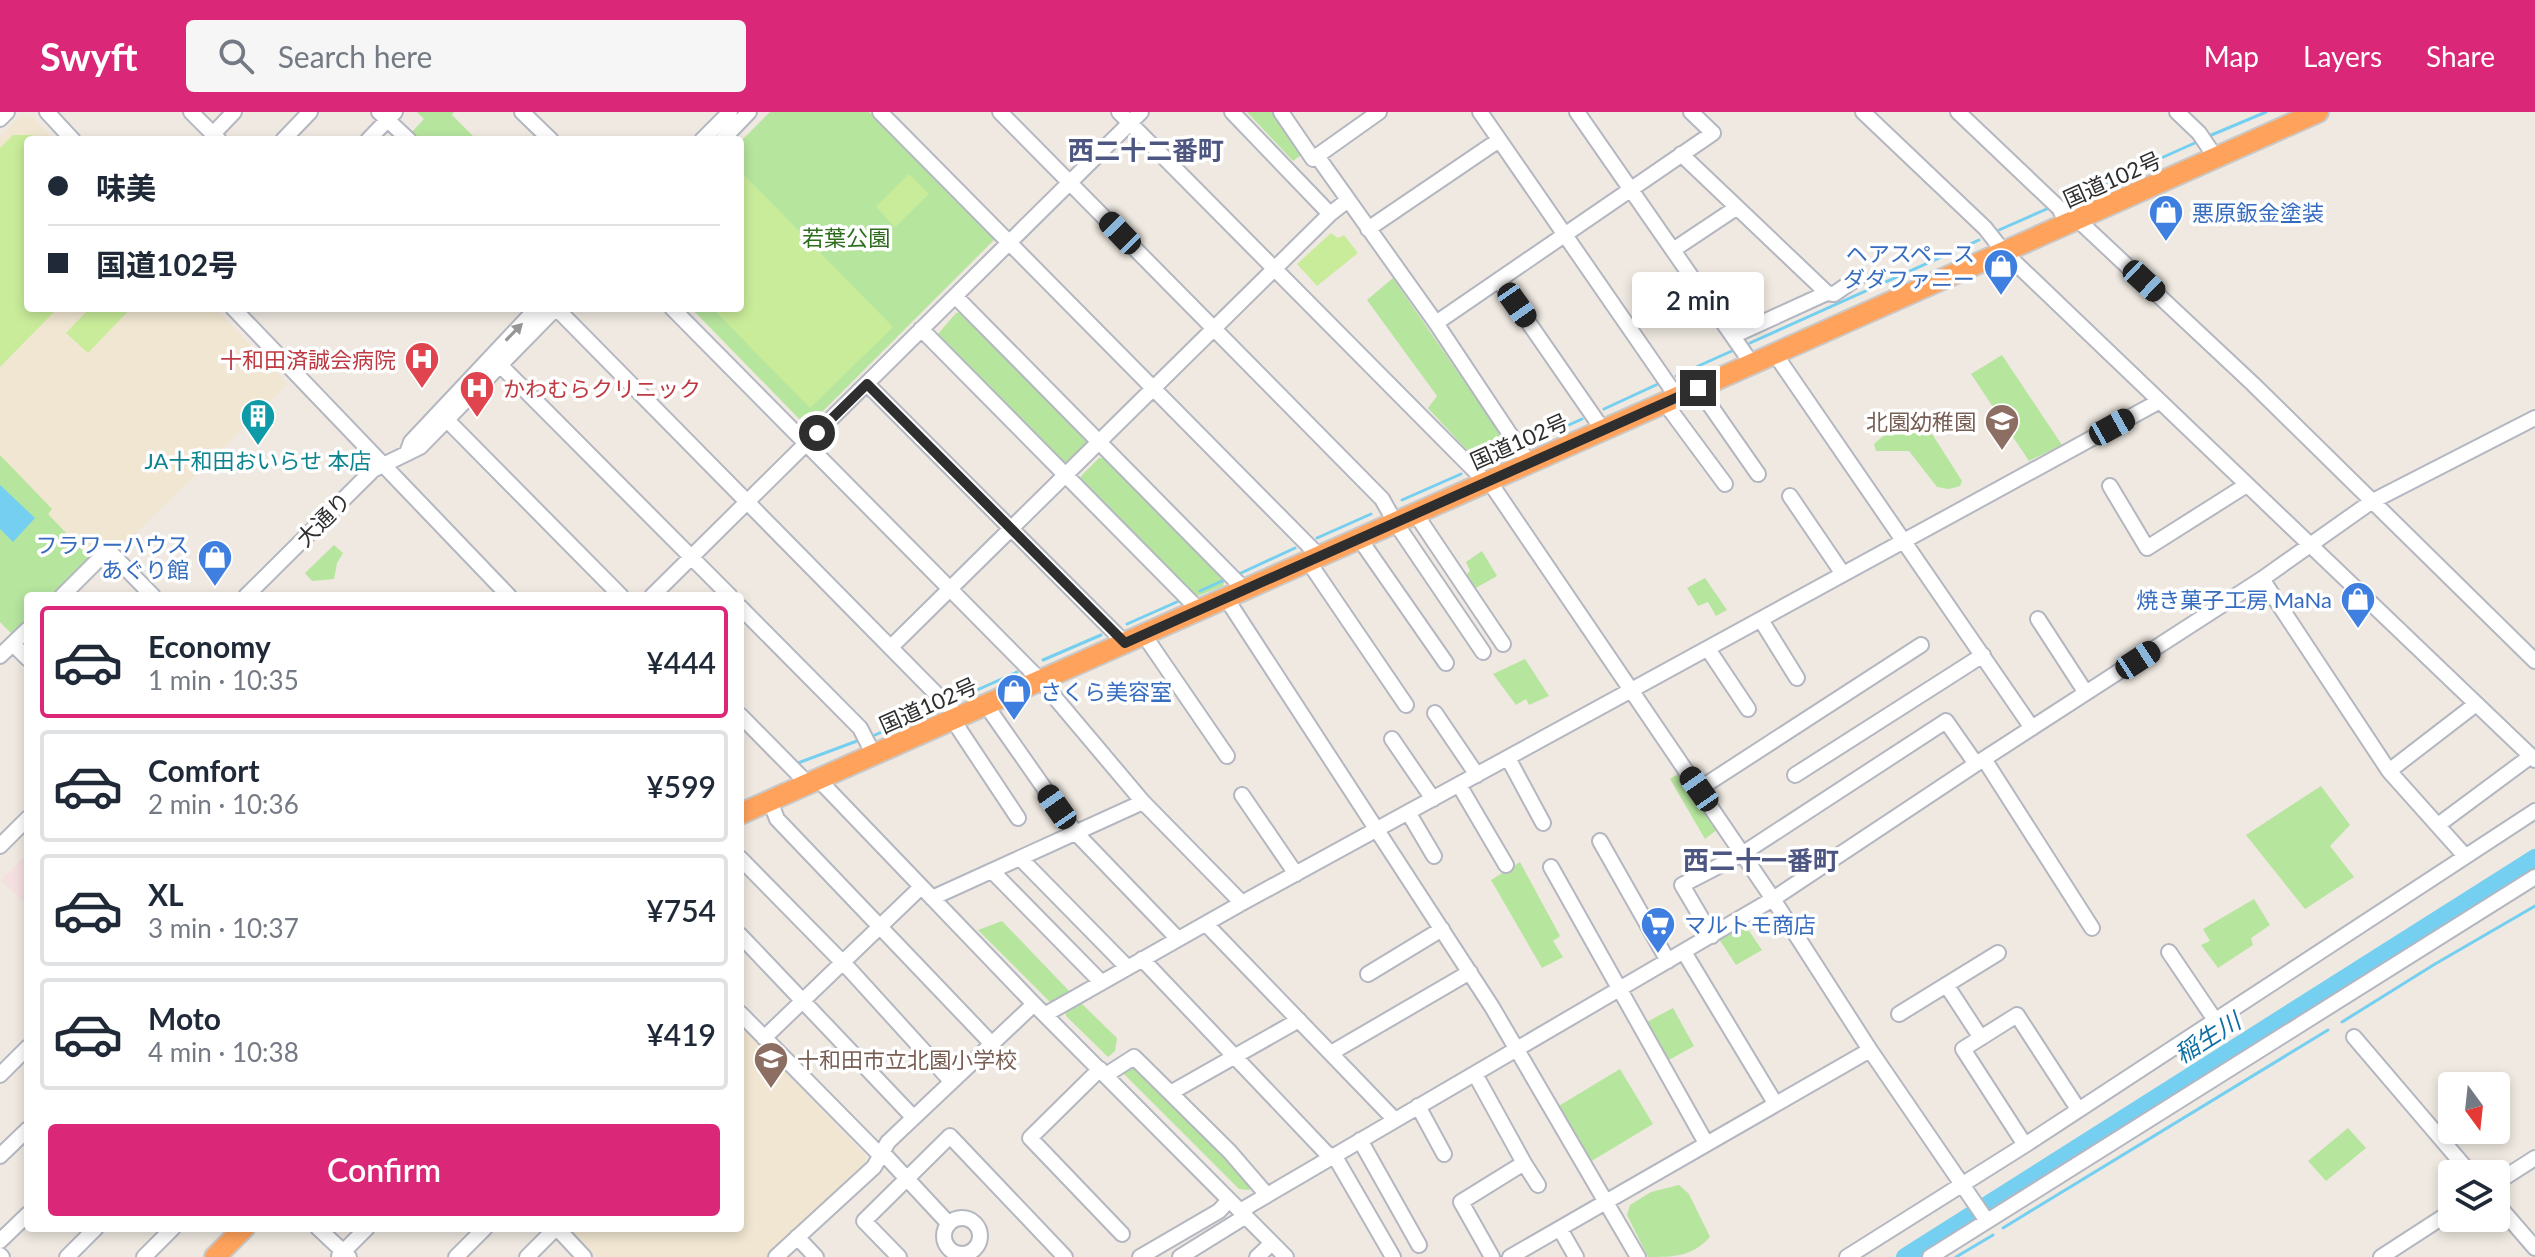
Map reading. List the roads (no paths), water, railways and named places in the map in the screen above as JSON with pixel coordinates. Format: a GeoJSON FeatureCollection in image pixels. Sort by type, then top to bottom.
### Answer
{"type":"FeatureCollection","features":[{"type":"Feature","properties":{"kind":"highway","name":"国道102号"},"geometry":{"type":"LineString","coordinates":[[744,812],[2318,112]]}},
{"type":"Feature","properties":{"kind":"highway"},"geometry":{"type":"LineString","coordinates":[[215,1257],[235,1232]]}},
{"type":"Feature","properties":{"kind":"street"},"geometry":{"type":"LineString","coordinates":[[0,119],[7,112]]}},
{"type":"Feature","properties":{"kind":"street"},"geometry":{"type":"LineString","coordinates":[[47,112],[69,136]]}},
{"type":"Feature","properties":{"kind":"street"},"geometry":{"type":"LineString","coordinates":[[191,112],[215,136]]}},
{"type":"Feature","properties":{"kind":"street"},"geometry":{"type":"LineString","coordinates":[[217,136],[234,112]]}},
{"type":"Feature","properties":{"kind":"street"},"geometry":{"type":"LineString","coordinates":[[287,136],[310,112]]}},
{"type":"Feature","properties":{"kind":"street"},"geometry":{"type":"LineString","coordinates":[[726,136],[749,112]]}},
{"type":"Feature","properties":{"kind":"street"},"geometry":{"type":"LineString","coordinates":[[880,112],[1154,388],[1314,559],[1406,705]]}},
{"type":"Feature","properties":{"kind":"street"},"geometry":{"type":"LineString","coordinates":[[1000,112],[1382,499],[1483,652]]}},
{"type":"Feature","properties":{"kind":"street"},"geometry":{"type":"LineString","coordinates":[[1119,112],[1487,481],[1699,789],[1870,1050],[1985,1218]]}},
{"type":"Feature","properties":{"kind":"street"},"geometry":{"type":"LineString","coordinates":[[656,592],[1141,112]]}},
{"type":"Feature","properties":{"kind":"street"},"geometry":{"type":"LineString","coordinates":[[1232,112],[1330,214]]}},
{"type":"Feature","properties":{"kind":"street"},"geometry":{"type":"LineString","coordinates":[[1281,112],[1436,323],[1529,463]]}},
{"type":"Feature","properties":{"kind":"street"},"geometry":{"type":"LineString","coordinates":[[1292,173],[1379,112]]}},
{"type":"Feature","properties":{"kind":"street"},"geometry":{"type":"LineString","coordinates":[[1480,112],[1565,234],[1725,484]]}},
{"type":"Feature","properties":{"kind":"street"},"geometry":{"type":"LineString","coordinates":[[1577,112],[1752,364]]}},
{"type":"Feature","properties":{"kind":"street"},"geometry":{"type":"LineString","coordinates":[[1436,323],[1713,133],[1691,112]]}},
{"type":"Feature","properties":{"kind":"street"},"geometry":{"type":"LineString","coordinates":[[1863,112],[1985,228],[2004,252],[2245,486],[2533,758],[2438,825]]}},
{"type":"Feature","properties":{"kind":"street"},"geometry":{"type":"LineString","coordinates":[[1958,112],[2073,222],[2253,384],[2535,661]]}},
{"type":"Feature","properties":{"kind":"street"},"geometry":{"type":"LineString","coordinates":[[528,114],[547,136]]}},
{"type":"Feature","properties":{"kind":"street"},"geometry":{"type":"LineString","coordinates":[[705,136],[724,114]]}},
{"type":"Feature","properties":{"kind":"street"},"geometry":{"type":"LineString","coordinates":[[2182,114],[2216,158]]}},
{"type":"Feature","properties":{"kind":"street"},"geometry":{"type":"LineString","coordinates":[[371,136],[387,115],[405,136]]}},
{"type":"Feature","properties":{"kind":"street"},"geometry":{"type":"LineString","coordinates":[[1368,229],[1499,140]]}},
{"type":"Feature","properties":{"kind":"street"},"geometry":{"type":"LineString","coordinates":[[1681,154],[1827,293]]}},
{"type":"Feature","properties":{"kind":"street"},"geometry":{"type":"LineString","coordinates":[[891,647],[1213,327],[1348,200]]}},
{"type":"Feature","properties":{"kind":"street"},"geometry":{"type":"LineString","coordinates":[[1673,250],[1736,208]]}},
{"type":"Feature","properties":{"kind":"street"},"geometry":{"type":"LineString","coordinates":[[1733,336],[1827,293],[1834,294],[1860,276]]}},
{"type":"Feature","properties":{"kind":"street"},"geometry":{"type":"LineString","coordinates":[[1499,280],[1603,430]]}},
{"type":"Feature","properties":{"kind":"street"},"geometry":{"type":"LineString","coordinates":[[955,296],[1098,442],[1235,594],[1377,830],[1519,1049],[1638,1257]]}},
{"type":"Feature","properties":{"kind":"street"},"geometry":{"type":"LineString","coordinates":[[237,312],[386,464],[505,592]]}},
{"type":"Feature","properties":{"kind":"street","name":"大通り"},"geometry":{"type":"LineString","coordinates":[[407,453],[411,442],[533,312]]}},
{"type":"Feature","properties":{"kind":"street","name":"大通り"},"geometry":{"type":"LineString","coordinates":[[250,592],[373,470],[420,447],[552,312]]}},
{"type":"Feature","properties":{"kind":"street"},"geometry":{"type":"LineString","coordinates":[[560,312],[891,647],[956,719],[1018,818]]}},
{"type":"Feature","properties":{"kind":"street"},"geometry":{"type":"LineString","coordinates":[[676,312],[1041,681],[1143,802],[1242,903]]}},
{"type":"Feature","properties":{"kind":"street"},"geometry":{"type":"LineString","coordinates":[[921,329],[1199,610]]}},
{"type":"Feature","properties":{"kind":"street"},"geometry":{"type":"LineString","coordinates":[[1775,354],[2032,728]]}},
{"type":"Feature","properties":{"kind":"street"},"geometry":{"type":"LineString","coordinates":[[500,365],[726,592]]}},
{"type":"Feature","properties":{"kind":"street"},"geometry":{"type":"LineString","coordinates":[[867,384],[1125,643]]}},
{"type":"Feature","properties":{"kind":"street"},"geometry":{"type":"LineString","coordinates":[[1698,388],[1758,474]]}},
{"type":"Feature","properties":{"kind":"street"},"geometry":{"type":"LineString","coordinates":[[1046,1014],[1242,903],[2158,402]]}},
{"type":"Feature","properties":{"kind":"street"},"geometry":{"type":"LineString","coordinates":[[1180,1257],[1267,1195],[1619,992],[1773,899],[2262,579],[2371,502],[2535,418]]}},
{"type":"Feature","properties":{"kind":"street"},"geometry":{"type":"LineString","coordinates":[[447,420],[617,592]]}},
{"type":"Feature","properties":{"kind":"street"},"geometry":{"type":"LineString","coordinates":[[2110,486],[2147,548],[2245,486]]}},
{"type":"Feature","properties":{"kind":"street"},"geometry":{"type":"LineString","coordinates":[[1790,496],[1843,574]]}},
{"type":"Feature","properties":{"kind":"street"},"geometry":{"type":"LineString","coordinates":[[1415,513],[1503,644]]}},
{"type":"Feature","properties":{"kind":"street"},"geometry":{"type":"LineString","coordinates":[[1359,538],[1446,663]]}},
{"type":"Feature","properties":{"kind":"street"},"geometry":{"type":"LineString","coordinates":[[66,592],[108,550],[149,592]]}},
{"type":"Feature","properties":{"kind":"street"},"geometry":{"type":"LineString","coordinates":[[2262,579],[2389,771],[2465,856]]}},
{"type":"Feature","properties":{"kind":"street"},"geometry":{"type":"LineString","coordinates":[[744,611],[860,728],[874,755]]}},
{"type":"Feature","properties":{"kind":"street"},"geometry":{"type":"LineString","coordinates":[[2038,619],[2086,693]]}},
{"type":"Feature","properties":{"kind":"street"},"geometry":{"type":"LineString","coordinates":[[1761,620],[1797,678]]}},
{"type":"Feature","properties":{"kind":"street"},"geometry":{"type":"LineString","coordinates":[[0,656],[24,633]]}},
{"type":"Feature","properties":{"kind":"street"},"geometry":{"type":"LineString","coordinates":[[1144,635],[1227,756]]}},
{"type":"Feature","properties":{"kind":"street"},"geometry":{"type":"LineString","coordinates":[[13,644],[24,655]]}},
{"type":"Feature","properties":{"kind":"street"},"geometry":{"type":"LineString","coordinates":[[1699,789],[1921,645]]}},
{"type":"Feature","properties":{"kind":"street"},"geometry":{"type":"LineString","coordinates":[[1708,649],[1748,709]]}},
{"type":"Feature","properties":{"kind":"street"},"geometry":{"type":"LineString","coordinates":[[1795,775],[1983,655]]}},
{"type":"Feature","properties":{"kind":"street"},"geometry":{"type":"LineString","coordinates":[[2389,771],[2476,704]]}},
{"type":"Feature","properties":{"kind":"street"},"geometry":{"type":"LineString","coordinates":[[986,705],[1075,832],[1178,939]]}},
{"type":"Feature","properties":{"kind":"street"},"geometry":{"type":"LineString","coordinates":[[1435,713],[1477,775]]}},
{"type":"Feature","properties":{"kind":"street"},"geometry":{"type":"LineString","coordinates":[[744,719],[926,893],[1286,1257]]}},
{"type":"Feature","properties":{"kind":"street"},"geometry":{"type":"LineString","coordinates":[[1712,936],[1682,885],[1742,854],[1946,721],[1980,762],[2092,928]]}},
{"type":"Feature","properties":{"kind":"street"},"geometry":{"type":"LineString","coordinates":[[1392,739],[1433,799]]}},
{"type":"Feature","properties":{"kind":"street"},"geometry":{"type":"LineString","coordinates":[[1508,758],[1543,823]]}},
{"type":"Feature","properties":{"kind":"street"},"geometry":{"type":"LineString","coordinates":[[1459,785],[1506,865]]}},
{"type":"Feature","properties":{"kind":"street"},"geometry":{"type":"LineString","coordinates":[[1242,795],[1296,874]]}},
{"type":"Feature","properties":{"kind":"street"},"geometry":{"type":"LineString","coordinates":[[770,801],[777,819],[991,1043]]}},
{"type":"Feature","properties":{"kind":"street"},"geometry":{"type":"LineString","coordinates":[[764,1038],[880,926],[926,893],[992,871],[1143,802]]}},
{"type":"Feature","properties":{"kind":"street"},"geometry":{"type":"LineString","coordinates":[[1847,1257],[1962,1186],[2535,811]]}},
{"type":"Feature","properties":{"kind":"street"},"geometry":{"type":"LineString","coordinates":[[1408,812],[1434,856]]}},
{"type":"Feature","properties":{"kind":"street"},"geometry":{"type":"LineString","coordinates":[[0,846],[24,822]]}},
{"type":"Feature","properties":{"kind":"street"},"geometry":{"type":"LineString","coordinates":[[1600,841],[1668,961]]}},
{"type":"Feature","properties":{"kind":"street"},"geometry":{"type":"LineString","coordinates":[[1020,858],[1127,967]]}},
{"type":"Feature","properties":{"kind":"street"},"geometry":{"type":"LineString","coordinates":[[744,862],[951,1081]]}},
{"type":"Feature","properties":{"kind":"street"},"geometry":{"type":"LineString","coordinates":[[1551,867],[1706,1143]]}},
{"type":"Feature","properties":{"kind":"street"},"geometry":{"type":"LineString","coordinates":[[992,871],[1101,982]]}},
{"type":"Feature","properties":{"kind":"street"},"geometry":{"type":"LineString","coordinates":[[1930,1257],[1985,1218],[2535,877]]}},
{"type":"Feature","properties":{"kind":"street"},"geometry":{"type":"LineString","coordinates":[[1206,924],[1395,1120]]}},
{"type":"Feature","properties":{"kind":"street"},"geometry":{"type":"LineString","coordinates":[[1368,974],[1442,929]]}},
{"type":"Feature","properties":{"kind":"street"},"geometry":{"type":"LineString","coordinates":[[744,939],[913,1117]]}},
{"type":"Feature","properties":{"kind":"street"},"geometry":{"type":"LineString","coordinates":[[1684,952],[1775,1103]]}},
{"type":"Feature","properties":{"kind":"street"},"geometry":{"type":"LineString","coordinates":[[2169,952],[2215,1020]]}},
{"type":"Feature","properties":{"kind":"street"},"geometry":{"type":"LineString","coordinates":[[1899,1014],[1998,953]]}},
{"type":"Feature","properties":{"kind":"street"},"geometry":{"type":"LineString","coordinates":[[1142,959],[1332,1156],[1393,1257]]}},
{"type":"Feature","properties":{"kind":"street"},"geometry":{"type":"LineString","coordinates":[[1331,1053],[1470,972]]}},
{"type":"Feature","properties":{"kind":"street"},"geometry":{"type":"LineString","coordinates":[[1947,986],[1981,1038]]}},
{"type":"Feature","properties":{"kind":"street"},"geometry":{"type":"LineString","coordinates":[[776,1257],[874,1167],[888,1142],[1034,1004]]}},
{"type":"Feature","properties":{"kind":"street"},"geometry":{"type":"LineString","coordinates":[[2025,1145],[1963,1049],[2017,1015],[2078,1109]]}},
{"type":"Feature","properties":{"kind":"street"},"geometry":{"type":"LineString","coordinates":[[744,1017],[907,1178],[949,1224]]}},
{"type":"Feature","properties":{"kind":"street"},"geometry":{"type":"LineString","coordinates":[[1172,1092],[1299,1020]]}},
{"type":"Feature","properties":{"kind":"street"},"geometry":{"type":"LineString","coordinates":[[2354,1037],[2459,1160]]}},
{"type":"Feature","properties":{"kind":"street"},"geometry":{"type":"LineString","coordinates":[[1510,1257],[1870,1050]]}},
{"type":"Feature","properties":{"kind":"street"},"geometry":{"type":"LineString","coordinates":[[0,1075],[24,1051]]}},
{"type":"Feature","properties":{"kind":"street"},"geometry":{"type":"LineString","coordinates":[[1122,1234],[1030,1138],[1103,1072],[1134,1057],[1172,1092],[1267,1195]]}},
{"type":"Feature","properties":{"kind":"street"},"geometry":{"type":"LineString","coordinates":[[1475,1074],[1538,1185]]}},
{"type":"Feature","properties":{"kind":"street"},"geometry":{"type":"LineString","coordinates":[[1418,1106],[1444,1154]]}},
{"type":"Feature","properties":{"kind":"street"},"geometry":{"type":"LineString","coordinates":[[0,1156],[24,1133]]}},
{"type":"Feature","properties":{"kind":"street"},"geometry":{"type":"LineString","coordinates":[[899,1257],[864,1221],[950,1136],[1065,1257]]}},
{"type":"Feature","properties":{"kind":"street"},"geometry":{"type":"LineString","coordinates":[[1360,1140],[1419,1245]]}},
{"type":"Feature","properties":{"kind":"street"},"geometry":{"type":"LineString","coordinates":[[2510,1174],[2535,1158]]}},
{"type":"Feature","properties":{"kind":"street"},"geometry":{"type":"LineString","coordinates":[[1492,1257],[1461,1202],[1524,1163]]}},
{"type":"Feature","properties":{"kind":"street"},"geometry":{"type":"LineString","coordinates":[[1140,1257],[1219,1211],[1229,1200]]}},
{"type":"Feature","properties":{"kind":"street"},"geometry":{"type":"LineString","coordinates":[[0,1241],[24,1218]]}},
{"type":"Feature","properties":{"kind":"street"},"geometry":{"type":"LineString","coordinates":[[959,1218],[975,1223],[981,1233],[980,1253],[958,1254],[948,1247],[944,1235],[949,1224],[959,1218]]}},
{"type":"Feature","properties":{"kind":"street"},"geometry":{"type":"LineString","coordinates":[[2510,1219],[2535,1248]]}},
{"type":"Feature","properties":{"kind":"street"},"geometry":{"type":"LineString","coordinates":[[2381,1257],[2438,1220]]}},
{"type":"Feature","properties":{"kind":"street"},"geometry":{"type":"LineString","coordinates":[[1560,1229],[1576,1257]]}},
{"type":"Feature","properties":{"kind":"street"},"geometry":{"type":"LineString","coordinates":[[67,1257],[92,1232]]}},
{"type":"Feature","properties":{"kind":"street"},"geometry":{"type":"LineString","coordinates":[[144,1257],[169,1232]]}},
{"type":"Feature","properties":{"kind":"street"},"geometry":{"type":"LineString","coordinates":[[322,1232],[343,1255],[363,1232]]}},
{"type":"Feature","properties":{"kind":"street"},"geometry":{"type":"LineString","coordinates":[[456,1257],[481,1232]]}},
{"type":"Feature","properties":{"kind":"street"},"geometry":{"type":"LineString","coordinates":[[527,1257],[552,1232]]}},
{"type":"Feature","properties":{"kind":"street"},"geometry":{"type":"LineString","coordinates":[[560,1232],[584,1257]]}},
{"type":"Feature","properties":{"kind":"street"},"geometry":{"type":"LineString","coordinates":[[797,1237],[816,1257]]}},
{"type":"Feature","properties":{"kind":"street"},"geometry":{"type":"LineString","coordinates":[[1257,1257],[1272,1243]]}},
{"type":"Feature","properties":{"kind":"water"},"geometry":{"type":"Polygon","coordinates":[[[0,485],[35,518],[13,542],[0,529],[0,485]]]}},
{"type":"Feature","properties":{"kind":"waterway"},"geometry":{"type":"LineString","coordinates":[[2209,136],[2266,112]]}},
{"type":"Feature","properties":{"kind":"waterway"},"geometry":{"type":"LineString","coordinates":[[2074,197],[2197,142]]}},
{"type":"Feature","properties":{"kind":"waterway"},"geometry":{"type":"LineString","coordinates":[[1999,230],[2049,208]]}},
{"type":"Feature","properties":{"kind":"waterway"},"geometry":{"type":"LineString","coordinates":[[1750,343],[1979,240]]}},
{"type":"Feature","properties":{"kind":"waterway"},"geometry":{"type":"LineString","coordinates":[[1676,376],[1734,350]]}},
{"type":"Feature","properties":{"kind":"waterway"},"geometry":{"type":"LineString","coordinates":[[1604,409],[1658,384]]}},
{"type":"Feature","properties":{"kind":"waterway"},"geometry":{"type":"LineString","coordinates":[[1529,443],[1582,419]]}},
{"type":"Feature","properties":{"kind":"waterway"},"geometry":{"type":"LineString","coordinates":[[1481,465],[1513,450]]}},
{"type":"Feature","properties":{"kind":"waterway"},"geometry":{"type":"LineString","coordinates":[[1402,500],[1461,474]]}},
{"type":"Feature","properties":{"kind":"waterway"},"geometry":{"type":"LineString","coordinates":[[1317,538],[1371,514]]}},
{"type":"Feature","properties":{"kind":"waterway"},"geometry":{"type":"LineString","coordinates":[[1241,573],[1295,548]]}},
{"type":"Feature","properties":{"kind":"waterway"},"geometry":{"type":"LineString","coordinates":[[1200,591],[1222,581]]}},
{"type":"Feature","properties":{"kind":"waterway"},"geometry":{"type":"LineString","coordinates":[[1127,624],[1179,601]]}},
{"type":"Feature","properties":{"kind":"waterway"},"geometry":{"type":"LineString","coordinates":[[1043,660],[1101,635]]}},
{"type":"Feature","properties":{"kind":"waterway"},"geometry":{"type":"LineString","coordinates":[[955,700],[1017,672]]}},
{"type":"Feature","properties":{"kind":"waterway"},"geometry":{"type":"LineString","coordinates":[[875,735],[935,708]]}},
{"type":"Feature","properties":{"kind":"waterway"},"geometry":{"type":"LineString","coordinates":[[798,763],[857,741]]}},
{"type":"Feature","properties":{"kind":"waterway","name":"稲生川"},"geometry":{"type":"LineString","coordinates":[[1905,1257],[2535,858]]}},
{"type":"Feature","properties":{"kind":"waterway"},"geometry":{"type":"LineString","coordinates":[[2342,1022],[2535,906]]}},
{"type":"Feature","properties":{"kind":"waterway"},"geometry":{"type":"LineString","coordinates":[[2003,1228],[2328,1030]]}},
{"type":"Feature","properties":{"kind":"waterway"},"geometry":{"type":"LineString","coordinates":[[1956,1257],[1993,1235]]}},
{"type":"Feature","properties":{"kind":"place","name":"悪原鈑金塗装"},"geometry":{"type":"Point","coordinates":[2166,243]}},
{"type":"Feature","properties":{"kind":"place","name":"ヘアスペース ダダファニー"},"geometry":{"type":"Point","coordinates":[2001,297]}},
{"type":"Feature","properties":{"kind":"place","name":"十和田済誠会病院"},"geometry":{"type":"Point","coordinates":[422,390]}},
{"type":"Feature","properties":{"kind":"place","name":"かわむらクリニック"},"geometry":{"type":"Point","coordinates":[477,419]}},
{"type":"Feature","properties":{"kind":"place","name":"JA十和田おいらせ 本店"},"geometry":{"type":"Point","coordinates":[258,447]}},
{"type":"Feature","properties":{"kind":"place","name":"北園幼稚園"},"geometry":{"type":"Point","coordinates":[2002,452]}},
{"type":"Feature","properties":{"kind":"place","name":"フラワーハウス あぐり館"},"geometry":{"type":"Point","coordinates":[215,588]}},
{"type":"Feature","properties":{"kind":"place","name":"焼き菓子工房 MaNa"},"geometry":{"type":"Point","coordinates":[2358,630]}},
{"type":"Feature","properties":{"kind":"place","name":"さくら美容室"},"geometry":{"type":"Point","coordinates":[1014,722]}},
{"type":"Feature","properties":{"kind":"place","name":"マルトモ商店"},"geometry":{"type":"Point","coordinates":[1658,955]}},
{"type":"Feature","properties":{"kind":"place","name":"十和田市立北園小学校"},"geometry":{"type":"Point","coordinates":[771,1090]}},
{"type":"Feature","properties":{"kind":"district","name":"西二十二番町"},"geometry":{"type":"Point","coordinates":[1146,150]}},
{"type":"Feature","properties":{"kind":"district","name":"西二十一番町"},"geometry":{"type":"Point","coordinates":[1761,860]}},
{"type":"Feature","properties":{"kind":"park label","name":"若葉公園"},"geometry":{"type":"Point","coordinates":[846,237]}}]}
